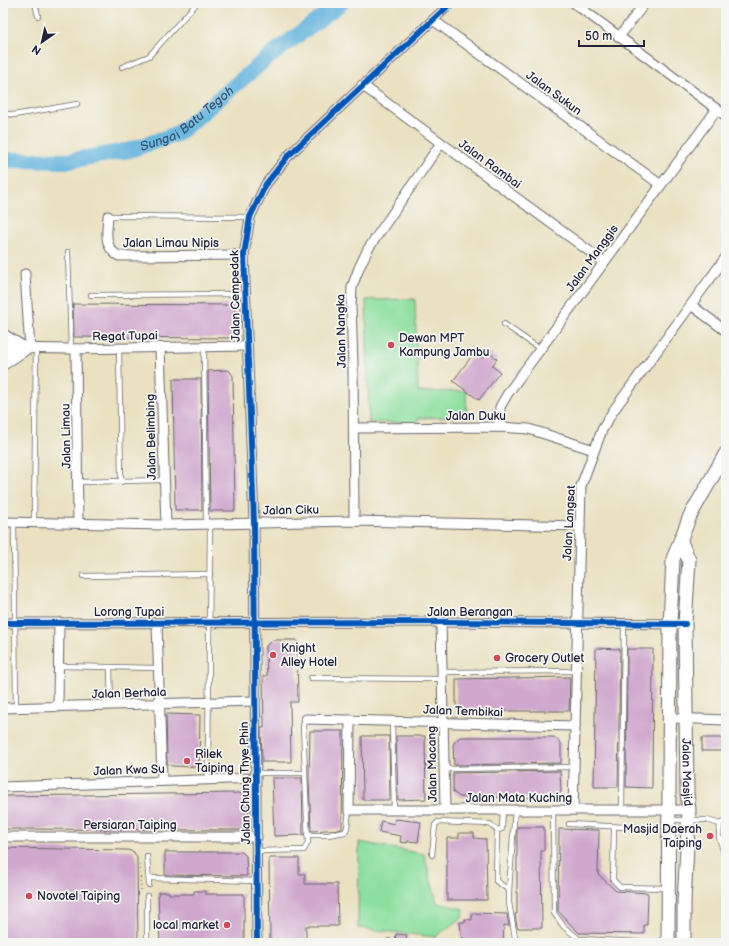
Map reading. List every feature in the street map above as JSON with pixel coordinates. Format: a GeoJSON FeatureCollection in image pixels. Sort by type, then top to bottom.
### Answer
{"type":"FeatureCollection","features":[{"type":"Feature","properties":{"kind":"main road"},"geometry":{"type":"LineString","coordinates":[[3,336],[30,349]]}},
{"type":"Feature","properties":{"kind":"main road"},"geometry":{"type":"LineString","coordinates":[[3,363],[30,349]]}},
{"type":"Feature","properties":{"kind":"main road","name":"Jalan Masjid"},"geometry":{"type":"LineString","coordinates":[[668,943],[670,625],[673,559],[690,516],[726,453]]}},
{"type":"Feature","properties":{"kind":"main road","name":"Jalan Masjid"},"geometry":{"type":"LineString","coordinates":[[681,542],[689,560],[685,624],[687,793],[689,815],[684,902],[684,943]]}},
{"type":"Feature","properties":{"kind":"street","name":"Jalan Cempedak"},"geometry":{"type":"LineString","coordinates":[[254,623],[254,522],[244,255],[250,217],[266,184],[288,156],[451,3]]}},
{"type":"Feature","properties":{"kind":"street"},"geometry":{"type":"LineString","coordinates":[[574,3],[726,116]]}},
{"type":"Feature","properties":{"kind":"street"},"geometry":{"type":"LineString","coordinates":[[619,37],[644,3]]}},
{"type":"Feature","properties":{"kind":"street","name":"Jalan Sukun"},"geometry":{"type":"LineString","coordinates":[[434,20],[661,185]]}},
{"type":"Feature","properties":{"kind":"street","name":"Jalan Rambai"},"geometry":{"type":"LineString","coordinates":[[362,85],[604,262]]}},
{"type":"Feature","properties":{"kind":"street","name":"Jalan Manggis"},"geometry":{"type":"LineString","coordinates":[[498,427],[500,407],[508,393],[717,109]]}},
{"type":"Feature","properties":{"kind":"street","name":"Jalan Nangka"},"geometry":{"type":"LineString","coordinates":[[354,521],[352,287],[368,249],[441,143]]}},
{"type":"Feature","properties":{"kind":"street","name":"Jalan Limau Nipis"},"geometry":{"type":"LineString","coordinates":[[108,216],[108,246],[118,256],[244,255]]}},
{"type":"Feature","properties":{"kind":"street","name":"Jalan Langsat"},"geometry":{"type":"LineString","coordinates":[[573,810],[581,486],[602,430],[613,411],[726,257]]}},
{"type":"Feature","properties":{"kind":"street"},"geometry":{"type":"LineString","coordinates":[[25,274],[30,349]]}},
{"type":"Feature","properties":{"kind":"street"},"geometry":{"type":"LineString","coordinates":[[691,306],[726,331]]}},
{"type":"Feature","properties":{"kind":"street","name":"Regat Tupai"},"geometry":{"type":"LineString","coordinates":[[3,348],[74,349],[247,346]]}},
{"type":"Feature","properties":{"kind":"street","name":"Jalan Belimbing"},"geometry":{"type":"LineString","coordinates":[[160,348],[166,525]]}},
{"type":"Feature","properties":{"kind":"street","name":"Jalan Limau"},"geometry":{"type":"LineString","coordinates":[[74,349],[79,482],[78,523]]}},
{"type":"Feature","properties":{"kind":"street","name":"Jalan Duku"},"geometry":{"type":"LineString","coordinates":[[354,428],[498,427],[529,429],[594,450]]}},
{"type":"Feature","properties":{"kind":"street","name":"Jalan Ciku"},"geometry":{"type":"LineString","coordinates":[[3,522],[166,525],[354,521],[580,526]]}},
{"type":"Feature","properties":{"kind":"street","name":"Jalan Berangan"},"geometry":{"type":"LineString","coordinates":[[254,623],[442,622],[685,624]]}},
{"type":"Feature","properties":{"kind":"street","name":"Jalan Macang"},"geometry":{"type":"LineString","coordinates":[[442,622],[445,810]]}},
{"type":"Feature","properties":{"kind":"street","name":"Lorong Tupai"},"geometry":{"type":"LineString","coordinates":[[3,623],[254,623]]}},
{"type":"Feature","properties":{"kind":"street"},"geometry":{"type":"LineString","coordinates":[[58,707],[59,623]]}},
{"type":"Feature","properties":{"kind":"street"},"geometry":{"type":"LineString","coordinates":[[158,623],[158,704],[162,781]]}},
{"type":"Feature","properties":{"kind":"street","name":"Jalan Chung Thye Phin"},"geometry":{"type":"LineString","coordinates":[[254,623],[257,943]]}},
{"type":"Feature","properties":{"kind":"street","name":"Jalan Berhala"},"geometry":{"type":"LineString","coordinates":[[3,708],[255,701]]}},
{"type":"Feature","properties":{"kind":"street"},"geometry":{"type":"LineString","coordinates":[[670,718],[726,720]]}},
{"type":"Feature","properties":{"kind":"street","name":"Jalan Tembikai"},"geometry":{"type":"LineString","coordinates":[[306,719],[575,726]]}},
{"type":"Feature","properties":{"kind":"street"},"geometry":{"type":"LineString","coordinates":[[349,810],[350,720]]}},
{"type":"Feature","properties":{"kind":"street","name":"Jalan Kwa Su"},"geometry":{"type":"LineString","coordinates":[[3,787],[208,780],[256,776]]}},
{"type":"Feature","properties":{"kind":"street","name":"Jalan Mata Kuching"},"geometry":{"type":"LineString","coordinates":[[349,810],[622,810],[669,815],[689,815]]}},
{"type":"Feature","properties":{"kind":"street","name":"Persiaran Taiping"},"geometry":{"type":"LineString","coordinates":[[3,837],[257,836]]}},
{"type":"Feature","properties":{"kind":"lane"},"geometry":{"type":"LineString","coordinates":[[35,3],[38,16]]}},
{"type":"Feature","properties":{"kind":"lane"},"geometry":{"type":"LineString","coordinates":[[122,67],[149,56],[197,3]]}},
{"type":"Feature","properties":{"kind":"lane"},"geometry":{"type":"LineString","coordinates":[[3,113],[14,115],[77,104]]}},
{"type":"Feature","properties":{"kind":"lane"},"geometry":{"type":"LineString","coordinates":[[108,216],[250,217]]}},
{"type":"Feature","properties":{"kind":"lane"},"geometry":{"type":"LineString","coordinates":[[68,252],[74,349]]}},
{"type":"Feature","properties":{"kind":"lane"},"geometry":{"type":"LineString","coordinates":[[91,295],[246,294]]}},
{"type":"Feature","properties":{"kind":"lane"},"geometry":{"type":"LineString","coordinates":[[504,324],[540,349]]}},
{"type":"Feature","properties":{"kind":"lane"},"geometry":{"type":"LineString","coordinates":[[204,347],[210,574],[208,780]]}},
{"type":"Feature","properties":{"kind":"lane"},"geometry":{"type":"LineString","coordinates":[[119,348],[121,482]]}},
{"type":"Feature","properties":{"kind":"lane"},"geometry":{"type":"LineString","coordinates":[[30,349],[34,523]]}},
{"type":"Feature","properties":{"kind":"lane"},"geometry":{"type":"LineString","coordinates":[[79,482],[164,480]]}},
{"type":"Feature","properties":{"kind":"lane"},"geometry":{"type":"LineString","coordinates":[[14,523],[16,708]]}},
{"type":"Feature","properties":{"kind":"lane"},"geometry":{"type":"LineString","coordinates":[[83,576],[210,574]]}},
{"type":"Feature","properties":{"kind":"lane"},"geometry":{"type":"LineString","coordinates":[[622,810],[624,624]]}},
{"type":"Feature","properties":{"kind":"lane"},"geometry":{"type":"LineString","coordinates":[[59,666],[158,668]]}},
{"type":"Feature","properties":{"kind":"lane"},"geometry":{"type":"LineString","coordinates":[[110,667],[111,705]]}},
{"type":"Feature","properties":{"kind":"lane"},"geometry":{"type":"LineString","coordinates":[[311,678],[442,676],[576,671]]}},
{"type":"Feature","properties":{"kind":"lane"},"geometry":{"type":"LineString","coordinates":[[257,851],[304,850],[308,842],[303,725],[306,719]]}},
{"type":"Feature","properties":{"kind":"lane"},"geometry":{"type":"LineString","coordinates":[[392,721],[394,810]]}},
{"type":"Feature","properties":{"kind":"lane"},"geometry":{"type":"LineString","coordinates":[[444,769],[574,767]]}},
{"type":"Feature","properties":{"kind":"lane"},"geometry":{"type":"LineString","coordinates":[[256,776],[305,773]]}},
{"type":"Feature","properties":{"kind":"lane"},"geometry":{"type":"LineString","coordinates":[[498,830],[502,829],[503,809]]}},
{"type":"Feature","properties":{"kind":"lane"},"geometry":{"type":"LineString","coordinates":[[515,809],[509,903],[516,943]]}},
{"type":"Feature","properties":{"kind":"lane"},"geometry":{"type":"LineString","coordinates":[[308,835],[328,835],[345,832],[347,828],[349,810]]}},
{"type":"Feature","properties":{"kind":"lane"},"geometry":{"type":"LineString","coordinates":[[553,810],[554,913],[564,927],[579,939],[658,943]]}},
{"type":"Feature","properties":{"kind":"lane"},"geometry":{"type":"LineString","coordinates":[[689,815],[712,820],[720,824]]}},
{"type":"Feature","properties":{"kind":"lane"},"geometry":{"type":"LineString","coordinates":[[720,824],[726,820]]}},
{"type":"Feature","properties":{"kind":"lane"},"geometry":{"type":"LineString","coordinates":[[432,856],[434,825],[438,822],[490,824],[498,830]]}},
{"type":"Feature","properties":{"kind":"lane"},"geometry":{"type":"LineString","coordinates":[[569,824],[645,828]]}},
{"type":"Feature","properties":{"kind":"lane"},"geometry":{"type":"LineString","coordinates":[[720,824],[719,837],[726,860]]}},
{"type":"Feature","properties":{"kind":"lane"},"geometry":{"type":"LineString","coordinates":[[614,827],[613,880],[620,887],[668,888]]}},
{"type":"Feature","properties":{"kind":"lane"},"geometry":{"type":"LineString","coordinates":[[498,830],[496,881],[509,890]]}},
{"type":"Feature","properties":{"kind":"lane"},"geometry":{"type":"LineString","coordinates":[[147,856],[149,885]]}},
{"type":"Feature","properties":{"kind":"lane"},"geometry":{"type":"LineString","coordinates":[[149,878],[257,881]]}},
{"type":"Feature","properties":{"kind":"lane"},"geometry":{"type":"LineString","coordinates":[[147,943],[148,896]]}},
{"type":"Feature","properties":{"kind":"green space"},"geometry":{"type":"Polygon","coordinates":[[[415,299],[418,392],[466,391],[467,417],[418,418],[418,422],[369,423],[366,300],[415,299]]]}},
{"type":"Feature","properties":{"kind":"green space"},"geometry":{"type":"Polygon","coordinates":[[[359,842],[424,854],[437,903],[464,909],[462,918],[435,937],[358,928],[359,842]]]}},
{"type":"Feature","properties":{"kind":"building"},"geometry":{"type":"Polygon","coordinates":[[[73,304],[235,305],[235,332],[230,338],[74,337],[73,304]]]}},
{"type":"Feature","properties":{"kind":"building"},"geometry":{"type":"Polygon","coordinates":[[[487,351],[497,359],[492,366],[500,372],[479,400],[453,381],[474,353],[482,358],[487,351]]]}},
{"type":"Feature","properties":{"kind":"building"},"geometry":{"type":"Polygon","coordinates":[[[229,370],[233,376],[235,511],[210,511],[208,371],[229,370]]]}},
{"type":"Feature","properties":{"kind":"building"},"geometry":{"type":"Polygon","coordinates":[[[173,379],[201,379],[202,510],[175,510],[173,379]]]}},
{"type":"Feature","properties":{"kind":"building"},"geometry":{"type":"Polygon","coordinates":[[[272,640],[297,640],[298,702],[290,702],[291,762],[262,762],[261,728],[264,728],[263,676],[267,676],[266,646],[272,640]]]}},
{"type":"Feature","properties":{"kind":"building"},"geometry":{"type":"Polygon","coordinates":[[[596,648],[620,649],[618,787],[594,787],[596,648]]]}},
{"type":"Feature","properties":{"kind":"building"},"geometry":{"type":"Polygon","coordinates":[[[627,649],[653,649],[652,788],[626,787],[627,649]]]}},
{"type":"Feature","properties":{"kind":"building"},"geometry":{"type":"Polygon","coordinates":[[[570,677],[569,711],[461,711],[456,705],[456,679],[570,677]]]}},
{"type":"Feature","properties":{"kind":"building"},"geometry":{"type":"Polygon","coordinates":[[[166,714],[200,715],[199,767],[172,766],[167,763],[166,714]]]}},
{"type":"Feature","properties":{"kind":"building"},"geometry":{"type":"Polygon","coordinates":[[[310,731],[343,731],[342,829],[311,831],[309,778],[310,731]]]}},
{"type":"Feature","properties":{"kind":"building"},"geometry":{"type":"Polygon","coordinates":[[[362,736],[389,736],[390,800],[363,800],[362,736]]]}},
{"type":"Feature","properties":{"kind":"building"},"geometry":{"type":"Polygon","coordinates":[[[396,736],[425,736],[426,799],[398,800],[396,736]]]}},
{"type":"Feature","properties":{"kind":"building"},"geometry":{"type":"Polygon","coordinates":[[[460,737],[554,737],[561,743],[561,763],[454,765],[453,744],[460,737]]]}},
{"type":"Feature","properties":{"kind":"building"},"geometry":{"type":"Polygon","coordinates":[[[702,738],[726,738],[726,751],[702,751],[702,738]]]}},
{"type":"Feature","properties":{"kind":"building"},"geometry":{"type":"Polygon","coordinates":[[[560,771],[561,792],[554,798],[460,797],[453,792],[453,773],[560,771]]]}},
{"type":"Feature","properties":{"kind":"building"},"geometry":{"type":"Polygon","coordinates":[[[272,778],[302,778],[303,835],[274,836],[272,778]]]}},
{"type":"Feature","properties":{"kind":"building"},"geometry":{"type":"Polygon","coordinates":[[[240,793],[247,799],[249,824],[244,830],[3,829],[3,796],[240,793]]]}},
{"type":"Feature","properties":{"kind":"building"},"geometry":{"type":"Polygon","coordinates":[[[395,819],[421,822],[418,842],[400,842],[401,836],[379,832],[381,821],[394,824],[395,819]]]}},
{"type":"Feature","properties":{"kind":"building"},"geometry":{"type":"Polygon","coordinates":[[[517,827],[544,827],[544,851],[541,851],[542,928],[518,928],[517,926],[515,914],[517,914],[517,827]]]}},
{"type":"Feature","properties":{"kind":"building"},"geometry":{"type":"Polygon","coordinates":[[[559,829],[599,830],[598,874],[616,891],[648,893],[647,925],[644,925],[644,934],[579,933],[558,911],[559,829]]]}},
{"type":"Feature","properties":{"kind":"building"},"geometry":{"type":"Polygon","coordinates":[[[459,833],[474,833],[474,838],[486,839],[487,900],[447,900],[447,838],[459,838],[459,833]]]}},
{"type":"Feature","properties":{"kind":"building"},"geometry":{"type":"Polygon","coordinates":[[[3,848],[127,850],[134,852],[137,858],[138,943],[3,943],[3,848]]]}},
{"type":"Feature","properties":{"kind":"building"},"geometry":{"type":"Polygon","coordinates":[[[165,852],[242,852],[246,856],[247,876],[165,875],[165,852]]]}},
{"type":"Feature","properties":{"kind":"building"},"geometry":{"type":"Polygon","coordinates":[[[269,858],[299,858],[299,874],[305,874],[305,884],[337,884],[338,926],[306,926],[306,943],[270,943],[269,858]]]}},
{"type":"Feature","properties":{"kind":"building"},"geometry":{"type":"Polygon","coordinates":[[[194,891],[205,891],[205,894],[244,894],[244,943],[160,943],[158,892],[169,892],[169,894],[194,894],[194,891]]]}},
{"type":"Feature","properties":{"kind":"building"},"geometry":{"type":"Polygon","coordinates":[[[472,913],[507,914],[509,926],[504,925],[503,943],[462,943],[460,922],[465,922],[465,919],[472,920],[472,913]]]}},
{"type":"Feature","properties":{"kind":"building"},"geometry":{"type":"Polygon","coordinates":[[[396,934],[407,935],[406,943],[395,943],[396,934]]]}},
{"type":"Feature","properties":{"kind":"waterway","name":"Sungai Batu Tegoh"},"geometry":{"type":"LineString","coordinates":[[3,162],[11,160],[69,161],[130,150],[177,134],[266,59],[341,3]]}},
{"type":"Feature","properties":{"kind":"cycle path"},"geometry":{"type":"LineString","coordinates":[[257,943],[254,522],[244,255],[250,217],[266,184],[288,156],[451,3]]}},
{"type":"Feature","properties":{"kind":"cycle path"},"geometry":{"type":"LineString","coordinates":[[3,623],[441,622],[685,624]]}},
{"type":"Feature","properties":{"kind":"place","name":"Dewan MPT Kampung Jambu"},"geometry":{"type":"Point","coordinates":[391,345]}},
{"type":"Feature","properties":{"kind":"place","name":"Knight Alley Hotel"},"geometry":{"type":"Point","coordinates":[273,655]}},
{"type":"Feature","properties":{"kind":"place","name":"Grocery Outlet"},"geometry":{"type":"Point","coordinates":[497,658]}},
{"type":"Feature","properties":{"kind":"place","name":"Rilek Taiping"},"geometry":{"type":"Point","coordinates":[187,761]}},
{"type":"Feature","properties":{"kind":"place","name":"Masjid Daerah Taiping"},"geometry":{"type":"Point","coordinates":[710,836]}},
{"type":"Feature","properties":{"kind":"place","name":"Novotel Taiping"},"geometry":{"type":"Point","coordinates":[29,896]}},
{"type":"Feature","properties":{"kind":"place","name":"local market"},"geometry":{"type":"Point","coordinates":[227,925]}}]}
